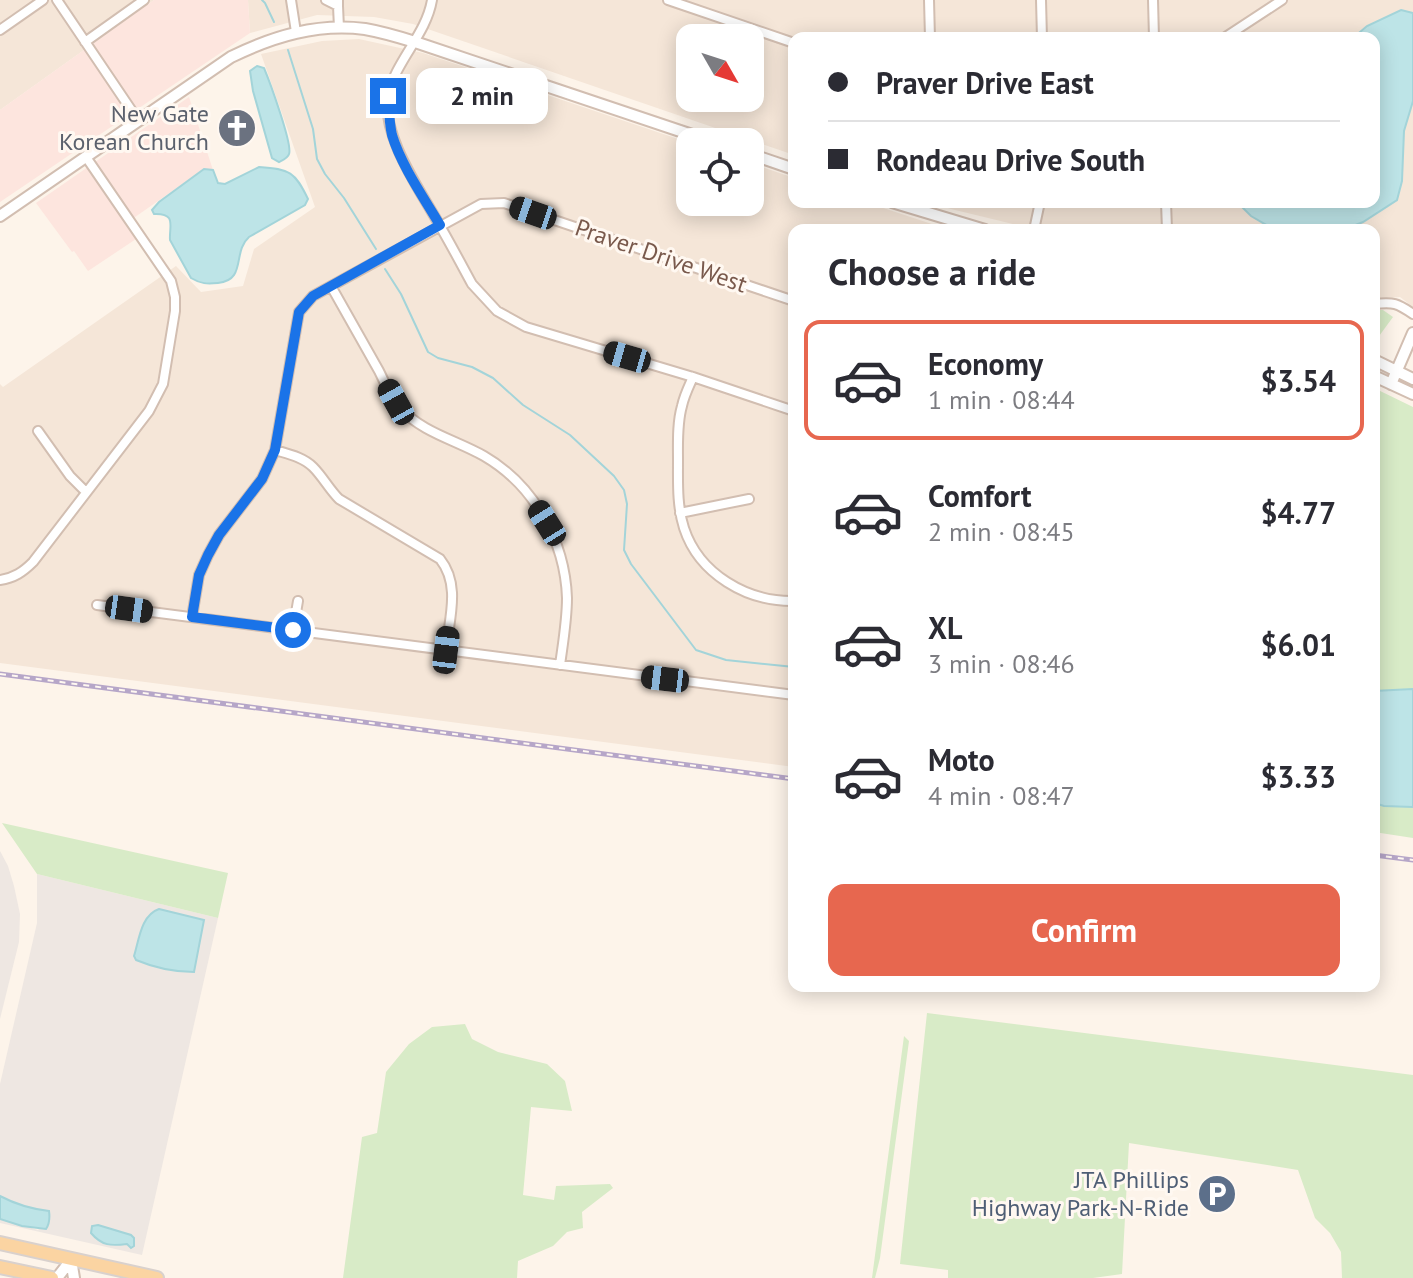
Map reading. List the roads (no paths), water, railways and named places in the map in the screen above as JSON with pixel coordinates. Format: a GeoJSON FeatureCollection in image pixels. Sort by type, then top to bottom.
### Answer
{"type":"FeatureCollection","features":[{"type":"Feature","properties":{"kind":"main road"},"geometry":{"type":"LineString","coordinates":[[0,1243],[157,1278]]}},
{"type":"Feature","properties":{"kind":"main road"},"geometry":{"type":"LineString","coordinates":[[0,1267],[54,1278]]}},
{"type":"Feature","properties":{"kind":"street"},"geometry":{"type":"LineString","coordinates":[[0,30],[43,0]]}},
{"type":"Feature","properties":{"kind":"street"},"geometry":{"type":"LineString","coordinates":[[57,0],[138,120]]}},
{"type":"Feature","properties":{"kind":"street"},"geometry":{"type":"LineString","coordinates":[[85,42],[144,0]]}},
{"type":"Feature","properties":{"kind":"street"},"geometry":{"type":"LineString","coordinates":[[291,0],[296,32]]}},
{"type":"Feature","properties":{"kind":"street"},"geometry":{"type":"LineString","coordinates":[[326,0],[338,3],[339,28]]}},
{"type":"Feature","properties":{"kind":"street"},"geometry":{"type":"LineString","coordinates":[[432,0],[427,20],[397,73],[388,96],[389,120],[402,158],[472,284],[490,304],[509,319],[526,327],[788,409]]}},
{"type":"Feature","properties":{"kind":"street"},"geometry":{"type":"LineString","coordinates":[[668,0],[788,41]]}},
{"type":"Feature","properties":{"kind":"street"},"geometry":{"type":"LineString","coordinates":[[929,0],[930,32]]}},
{"type":"Feature","properties":{"kind":"street"},"geometry":{"type":"LineString","coordinates":[[1041,0],[1042,32]]}},
{"type":"Feature","properties":{"kind":"street"},"geometry":{"type":"LineString","coordinates":[[1153,0],[1154,32]]}},
{"type":"Feature","properties":{"kind":"street"},"geometry":{"type":"LineString","coordinates":[[1233,32],[1282,0]]}},
{"type":"Feature","properties":{"kind":"street"},"geometry":{"type":"LineString","coordinates":[[0,216],[231,57],[256,44],[296,32],[339,28],[377,32],[676,130]]}},
{"type":"Feature","properties":{"kind":"street"},"geometry":{"type":"LineString","coordinates":[[0,580],[13,577],[30,566],[156,401],[163,384],[176,304],[171,281],[86,157]]}},
{"type":"Feature","properties":{"kind":"street"},"geometry":{"type":"LineString","coordinates":[[764,159],[788,167]]}},
{"type":"Feature","properties":{"kind":"street","name":"Praver Drive West"},"geometry":{"type":"LineString","coordinates":[[192,617],[199,575],[208,555],[219,535],[262,479],[275,450],[299,312],[309,299],[440,225],[481,204],[504,203],[788,299]]}},
{"type":"Feature","properties":{"kind":"street"},"geometry":{"type":"LineString","coordinates":[[927,208],[969,224]]}},
{"type":"Feature","properties":{"kind":"street"},"geometry":{"type":"LineString","coordinates":[[331,286],[399,407],[425,428],[497,464],[521,485],[547,523],[560,554],[567,598],[560,665]]}},
{"type":"Feature","properties":{"kind":"street"},"geometry":{"type":"LineString","coordinates":[[1380,303],[1393,302],[1413,314]]}},
{"type":"Feature","properties":{"kind":"street"},"geometry":{"type":"LineString","coordinates":[[1391,384],[1413,333]]}},
{"type":"Feature","properties":{"kind":"street"},"geometry":{"type":"LineString","coordinates":[[1380,363],[1413,379]]}},
{"type":"Feature","properties":{"kind":"street"},"geometry":{"type":"LineString","coordinates":[[693,377],[679,423],[678,486],[685,531],[692,546],[714,573],[743,592],[788,601]]}},
{"type":"Feature","properties":{"kind":"street"},"geometry":{"type":"LineString","coordinates":[[1380,379],[1413,394]]}},
{"type":"Feature","properties":{"kind":"street"},"geometry":{"type":"LineString","coordinates":[[38,431],[70,476],[86,492]]}},
{"type":"Feature","properties":{"kind":"street"},"geometry":{"type":"LineString","coordinates":[[275,450],[311,464],[339,499],[440,559],[447,568],[453,593],[446,650]]}},
{"type":"Feature","properties":{"kind":"street"},"geometry":{"type":"LineString","coordinates":[[680,513],[749,499]]}},
{"type":"Feature","properties":{"kind":"street"},"geometry":{"type":"LineString","coordinates":[[293,630],[298,601]]}},
{"type":"Feature","properties":{"kind":"street"},"geometry":{"type":"LineString","coordinates":[[97,605],[788,694]]}},
{"type":"Feature","properties":{"kind":"street"},"geometry":{"type":"LineString","coordinates":[[54,1278],[71,1260]]}},
{"type":"Feature","properties":{"kind":"street"},"geometry":{"type":"LineString","coordinates":[[71,1260],[74,1278]]}},
{"type":"Feature","properties":{"kind":"water"},"geometry":{"type":"Polygon","coordinates":[[[1401,10],[1413,13],[1413,101],[1404,131],[1402,181],[1397,200],[1358,224],[1265,224],[1243,208],[1380,208],[1380,32],[1360,32],[1401,10]]]}},
{"type":"Feature","properties":{"kind":"water"},"geometry":{"type":"Polygon","coordinates":[[[257,66],[264,68],[287,138],[289,154],[279,162],[272,158],[253,91],[250,71],[257,66]]]}},
{"type":"Feature","properties":{"kind":"water"},"geometry":{"type":"Polygon","coordinates":[[[259,167],[285,171],[295,178],[308,199],[305,205],[249,237],[241,250],[233,277],[227,281],[207,283],[191,278],[170,240],[169,218],[154,214],[152,210],[204,169],[213,170],[218,183],[225,184],[259,167]]]}},
{"type":"Feature","properties":{"kind":"water"},"geometry":{"type":"Polygon","coordinates":[[[1413,689],[1413,807],[1380,805],[1380,691],[1413,689]]]}},
{"type":"Feature","properties":{"kind":"water"},"geometry":{"type":"Polygon","coordinates":[[[159,909],[204,920],[194,972],[165,969],[136,960],[134,956],[144,922],[159,909]]]}},
{"type":"Feature","properties":{"kind":"water"},"geometry":{"type":"Polygon","coordinates":[[[0,1196],[24,1206],[49,1211],[46,1229],[0,1219],[0,1196]]]}},
{"type":"Feature","properties":{"kind":"water"},"geometry":{"type":"Polygon","coordinates":[[[92,1226],[131,1235],[134,1246],[103,1243],[91,1233],[92,1226]]]}},
{"type":"Feature","properties":{"kind":"waterway"},"geometry":{"type":"LineString","coordinates":[[262,0],[274,22]]}},
{"type":"Feature","properties":{"kind":"waterway"},"geometry":{"type":"LineString","coordinates":[[288,50],[313,129],[317,159],[376,249]]}},
{"type":"Feature","properties":{"kind":"waterway"},"geometry":{"type":"LineString","coordinates":[[385,269],[401,294],[428,352],[438,358],[472,367],[493,378],[523,405],[570,435],[614,476],[624,490],[627,504],[624,550],[631,564],[696,650],[726,660],[788,666]]}},
{"type":"Feature","properties":{"kind":"railway"},"geometry":{"type":"LineString","coordinates":[[0,674],[788,778]]}},
{"type":"Feature","properties":{"kind":"railway"},"geometry":{"type":"LineString","coordinates":[[1380,856],[1413,860]]}},
{"type":"Feature","properties":{"kind":"place","name":"New Gate Korean Church"},"geometry":{"type":"Point","coordinates":[237,128]}},
{"type":"Feature","properties":{"kind":"place","name":"JTA Phillips Highway Park-N-Ride"},"geometry":{"type":"Point","coordinates":[1217,1194]}}]}
